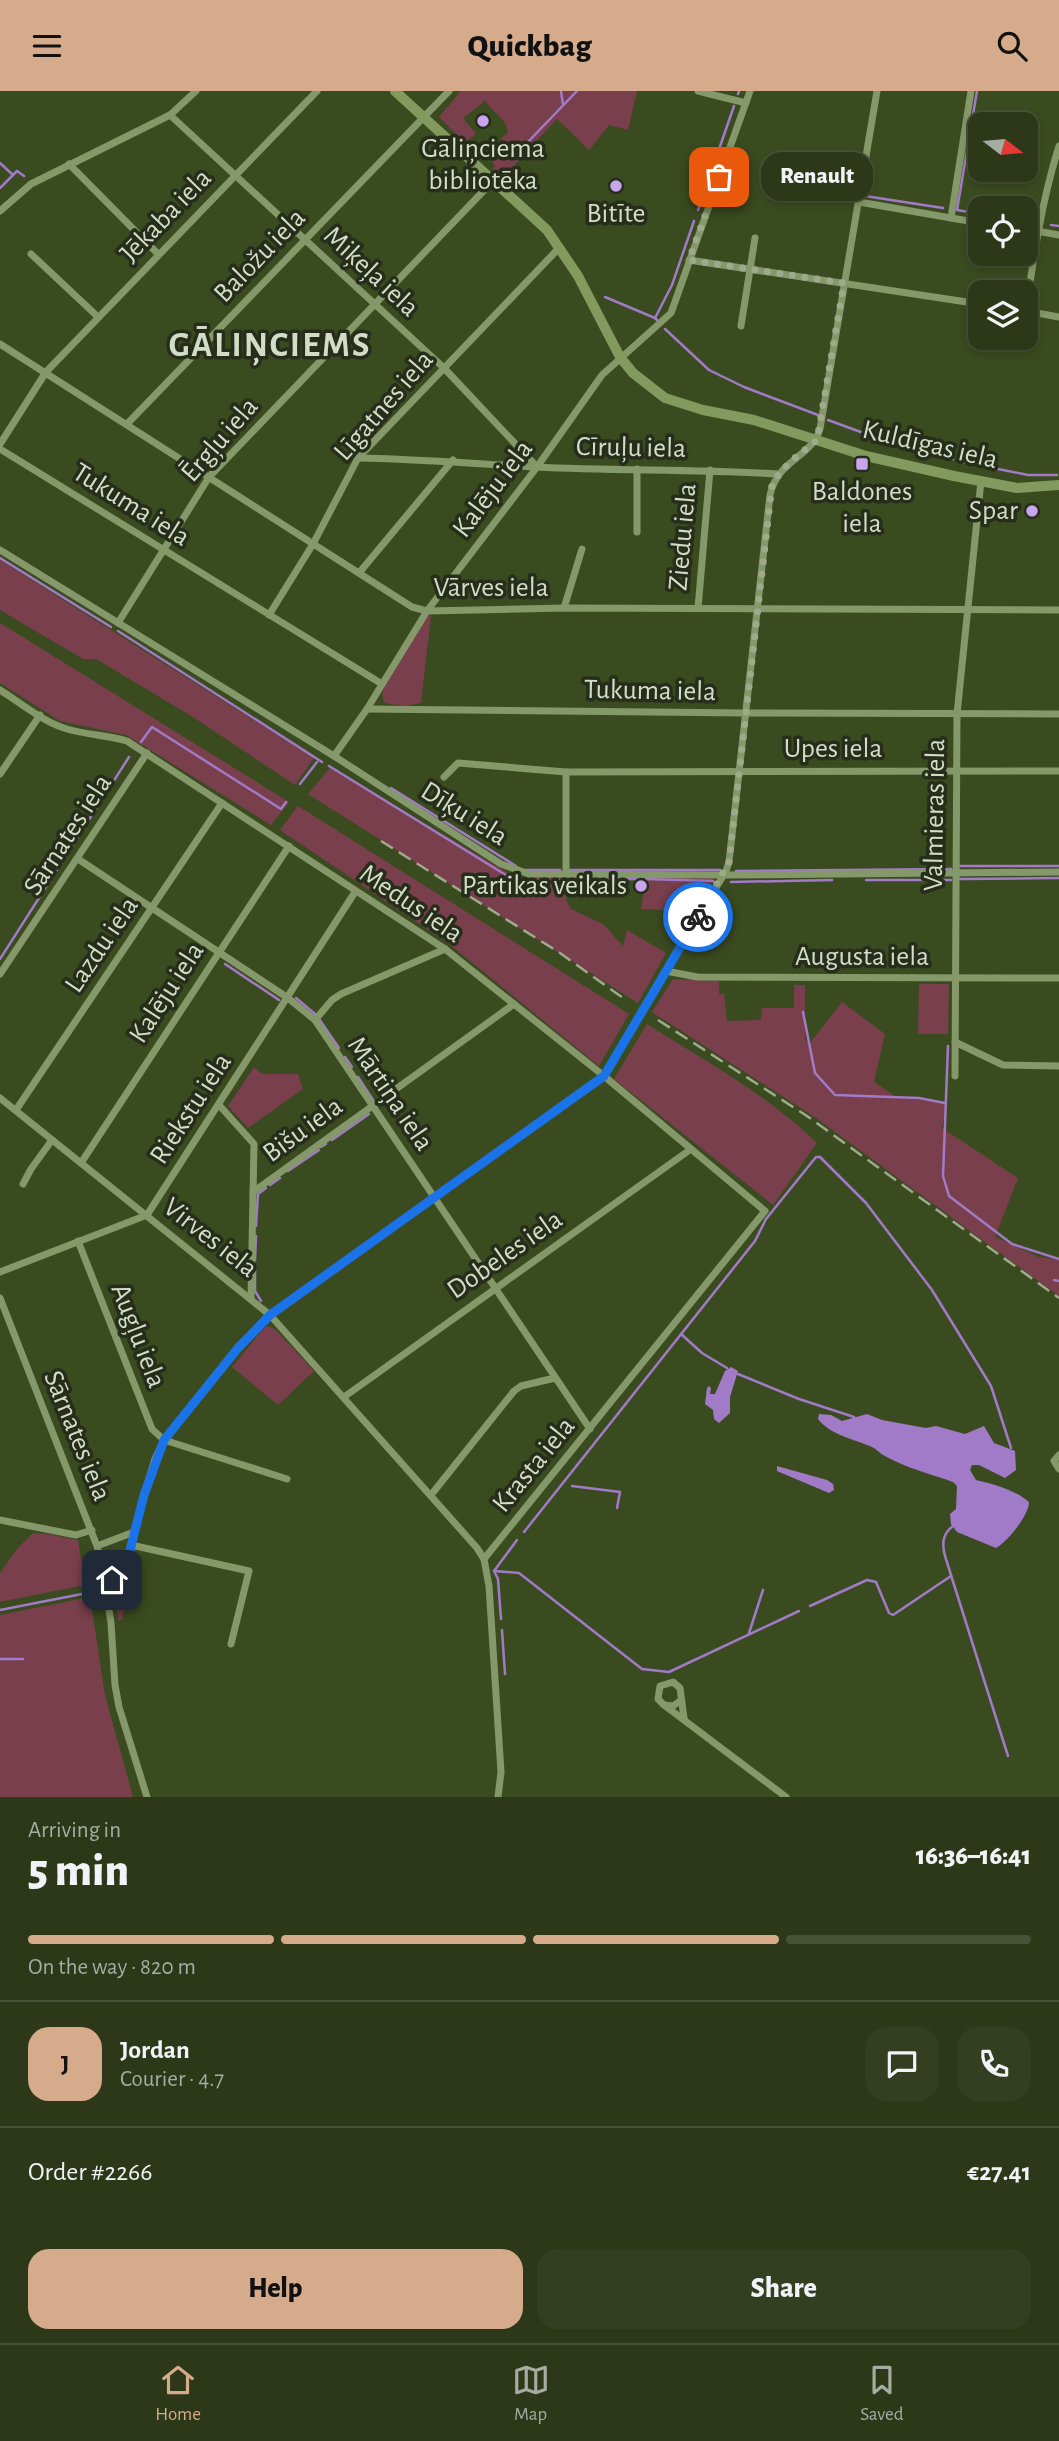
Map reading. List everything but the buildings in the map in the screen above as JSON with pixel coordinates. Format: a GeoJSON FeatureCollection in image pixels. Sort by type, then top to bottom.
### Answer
{"type":"FeatureCollection","features":[{"type":"Feature","properties":{"kind":"street"},"geometry":{"type":"LineString","coordinates":[[0,211],[31,184],[170,115],[196,91]]}},
{"type":"Feature","properties":{"kind":"street","name":"Jēkaba iela"},"geometry":{"type":"LineString","coordinates":[[0,447],[46,372],[97,316],[317,91]]}},
{"type":"Feature","properties":{"kind":"street","name":"Kuldīgas iela"},"geometry":{"type":"LineString","coordinates":[[396,91],[547,230],[578,276],[620,357],[633,373],[665,398],[703,410],[754,420],[866,456],[1017,488],[1059,485]]}},
{"type":"Feature","properties":{"kind":"street","name":"Baložu iela"},"geometry":{"type":"LineString","coordinates":[[127,424],[449,91]]}},
{"type":"Feature","properties":{"kind":"street"},"geometry":{"type":"LineString","coordinates":[[698,91],[746,103]]}},
{"type":"Feature","properties":{"kind":"street","name":"Kalēju iela"},"geometry":{"type":"LineString","coordinates":[[334,756],[367,709],[427,611],[537,467],[602,375],[671,313],[750,91]]}},
{"type":"Feature","properties":{"kind":"street"},"geometry":{"type":"LineString","coordinates":[[105,1581],[121,1576],[155,1459],[164,1440],[230,1358],[270,1315],[604,1076],[723,876],[729,862],[770,495],[778,474],[817,440],[877,91]]}},
{"type":"Feature","properties":{"kind":"street"},"geometry":{"type":"LineString","coordinates":[[951,218],[971,91]]}},
{"type":"Feature","properties":{"kind":"street","name":"Miķeļa iela"},"geometry":{"type":"LineString","coordinates":[[170,115],[444,368],[537,467]]}},
{"type":"Feature","properties":{"kind":"street"},"geometry":{"type":"LineString","coordinates":[[1038,226],[1059,146]]}},
{"type":"Feature","properties":{"kind":"street"},"geometry":{"type":"LineString","coordinates":[[69,164],[158,254]]}},
{"type":"Feature","properties":{"kind":"street","name":"Ērgļu iela"},"geometry":{"type":"LineString","coordinates":[[118,623],[209,477],[493,181]]}},
{"type":"Feature","properties":{"kind":"street"},"geometry":{"type":"LineString","coordinates":[[859,202],[968,221]]}},
{"type":"Feature","properties":{"kind":"street"},"geometry":{"type":"LineString","coordinates":[[1038,231],[1059,235]]}},
{"type":"Feature","properties":{"kind":"street"},"geometry":{"type":"LineString","coordinates":[[741,326],[755,238]]}},
{"type":"Feature","properties":{"kind":"street","name":"Līgatnes iela"},"geometry":{"type":"LineString","coordinates":[[270,615],[313,544],[358,458],[560,247]]}},
{"type":"Feature","properties":{"kind":"street"},"geometry":{"type":"LineString","coordinates":[[31,254],[97,316]]}},
{"type":"Feature","properties":{"kind":"street"},"geometry":{"type":"LineString","coordinates":[[689,260],[968,302]]}},
{"type":"Feature","properties":{"kind":"street"},"geometry":{"type":"LineString","coordinates":[[1038,313],[1059,317]]}},
{"type":"Feature","properties":{"kind":"street","name":"Vārves iela"},"geometry":{"type":"LineString","coordinates":[[0,344],[412,607],[427,611],[564,608],[1059,610]]}},
{"type":"Feature","properties":{"kind":"street","name":"Tukuma iela"},"geometry":{"type":"LineString","coordinates":[[0,447],[382,684]]}},
{"type":"Feature","properties":{"kind":"street","name":"Cīruļu iela"},"geometry":{"type":"LineString","coordinates":[[358,458],[453,460],[537,467],[778,474]]}},
{"type":"Feature","properties":{"kind":"street"},"geometry":{"type":"LineString","coordinates":[[359,573],[453,460]]}},
{"type":"Feature","properties":{"kind":"street"},"geometry":{"type":"LineString","coordinates":[[637,469],[637,532]]}},
{"type":"Feature","properties":{"kind":"street","name":"Ziedu iela"},"geometry":{"type":"LineString","coordinates":[[698,608],[710,470]]}},
{"type":"Feature","properties":{"kind":"street","name":"Valmieras iela"},"geometry":{"type":"LineString","coordinates":[[955,1076],[957,714],[981,481]]}},
{"type":"Feature","properties":{"kind":"street"},"geometry":{"type":"LineString","coordinates":[[564,608],[582,549]]}},
{"type":"Feature","properties":{"kind":"street","name":"Dīķu iela"},"geometry":{"type":"LineString","coordinates":[[0,550],[334,756],[501,864],[529,874],[723,876],[1059,872]]}},
{"type":"Feature","properties":{"kind":"street","name":"Medus iela"},"geometry":{"type":"LineString","coordinates":[[0,690],[66,729],[127,741],[445,949],[604,1076],[765,1211]]}},
{"type":"Feature","properties":{"kind":"street","name":"Tukuma iela"},"geometry":{"type":"LineString","coordinates":[[367,709],[1059,714]]}},
{"type":"Feature","properties":{"kind":"street"},"geometry":{"type":"LineString","coordinates":[[0,774],[40,715]]}},
{"type":"Feature","properties":{"kind":"street","name":"Sārnates iela"},"geometry":{"type":"LineString","coordinates":[[0,974],[147,753]]}},
{"type":"Feature","properties":{"kind":"street","name":"Upes iela"},"geometry":{"type":"LineString","coordinates":[[444,777],[458,763],[566,772],[1059,771]]}},
{"type":"Feature","properties":{"kind":"street"},"geometry":{"type":"LineString","coordinates":[[566,772],[566,873]]}},
{"type":"Feature","properties":{"kind":"street","name":"Lazdu iela"},"geometry":{"type":"LineString","coordinates":[[16,1110],[222,803]]}},
{"type":"Feature","properties":{"kind":"street","name":"Kalēju iela"},"geometry":{"type":"LineString","coordinates":[[81,1163],[289,846]]}},
{"type":"Feature","properties":{"kind":"street","name":"Mārtiņa iela"},"geometry":{"type":"LineString","coordinates":[[78,859],[288,998],[315,1020],[590,1429]]}},
{"type":"Feature","properties":{"kind":"street","name":"Riekstu iela"},"geometry":{"type":"LineString","coordinates":[[147,1215],[355,892]]}},
{"type":"Feature","properties":{"kind":"street"},"geometry":{"type":"LineString","coordinates":[[315,1020],[332,1000],[341,994],[445,949]]}},
{"type":"Feature","properties":{"kind":"street","name":"Augusta iela"},"geometry":{"type":"LineString","coordinates":[[666,971],[698,977],[1059,978]]}},
{"type":"Feature","properties":{"kind":"street","name":"Bišu iela"},"geometry":{"type":"LineString","coordinates":[[253,1192],[514,1004]]}},
{"type":"Feature","properties":{"kind":"street"},"geometry":{"type":"LineString","coordinates":[[955,1042],[1003,1066],[1059,1066]]}},
{"type":"Feature","properties":{"kind":"street","name":"Virves iela"},"geometry":{"type":"LineString","coordinates":[[0,1098],[270,1315],[431,1495],[484,1559]]}},
{"type":"Feature","properties":{"kind":"street"},"geometry":{"type":"LineString","coordinates":[[219,1105],[254,1144],[251,1298]]}},
{"type":"Feature","properties":{"kind":"street"},"geometry":{"type":"LineString","coordinates":[[23,1184],[52,1140]]}},
{"type":"Feature","properties":{"kind":"street","name":"Dobeles iela"},"geometry":{"type":"LineString","coordinates":[[344,1397],[691,1149]]}},
{"type":"Feature","properties":{"kind":"street","name":"Krasta iela"},"geometry":{"type":"LineString","coordinates":[[484,1559],[765,1211]]}},
{"type":"Feature","properties":{"kind":"street"},"geometry":{"type":"LineString","coordinates":[[0,1272],[147,1215]]}},
{"type":"Feature","properties":{"kind":"street","name":"Augļu iela"},"geometry":{"type":"LineString","coordinates":[[78,1241],[152,1429],[164,1440]]}},
{"type":"Feature","properties":{"kind":"street","name":"Sārnates iela"},"geometry":{"type":"LineString","coordinates":[[0,1298],[97,1546],[105,1581],[119,1707],[148,1797]]}},
{"type":"Feature","properties":{"kind":"street"},"geometry":{"type":"LineString","coordinates":[[431,1495],[514,1391],[521,1386],[555,1378]]}},
{"type":"Feature","properties":{"kind":"street"},"geometry":{"type":"LineString","coordinates":[[164,1440],[287,1479]]}},
{"type":"Feature","properties":{"kind":"street"},"geometry":{"type":"LineString","coordinates":[[1059,1455],[1054,1461],[1059,1469]]}},
{"type":"Feature","properties":{"kind":"street"},"geometry":{"type":"LineString","coordinates":[[0,1520],[76,1535],[92,1530]]}},
{"type":"Feature","properties":{"kind":"street"},"geometry":{"type":"LineString","coordinates":[[97,1546],[134,1532]]}},
{"type":"Feature","properties":{"kind":"street"},"geometry":{"type":"LineString","coordinates":[[131,1545],[248,1571],[231,1644]]}},
{"type":"Feature","properties":{"kind":"street"},"geometry":{"type":"LineString","coordinates":[[484,1559],[489,1586],[500,1758],[498,1797]]}},
{"type":"Feature","properties":{"kind":"street"},"geometry":{"type":"LineString","coordinates":[[684,1719],[680,1688],[668,1682],[658,1690],[658,1699],[664,1705],[786,1797]]}},
{"type":"Feature","properties":{"kind":"street"},"geometry":{"type":"LineString","coordinates":[[664,1705],[673,1706],[680,1700]]}},
{"type":"Feature","properties":{"kind":"shaded area"},"geometry":{"type":"Polygon","coordinates":[[[461,91],[637,91],[628,130],[609,125],[589,150],[557,119],[503,177],[492,169],[495,166],[492,162],[506,145],[501,138],[508,133],[506,124],[484,100],[463,118],[476,134],[467,141],[462,140],[439,117],[461,91]]]}},
{"type":"Feature","properties":{"kind":"shaded area"},"geometry":{"type":"Polygon","coordinates":[[[0,560],[314,758],[295,785],[193,717],[96,659],[83,659],[0,610],[0,560]]]}},
{"type":"Feature","properties":{"kind":"shaded area"},"geometry":{"type":"Polygon","coordinates":[[[427,616],[431,616],[421,703],[405,706],[385,703],[382,696],[384,688],[427,616]]]}},
{"type":"Feature","properties":{"kind":"shaded area"},"geometry":{"type":"Polygon","coordinates":[[[0,623],[289,802],[271,825],[126,735],[60,721],[0,683],[0,623]]]}},
{"type":"Feature","properties":{"kind":"shaded area"},"geometry":{"type":"Polygon","coordinates":[[[330,768],[517,878],[567,878],[566,900],[571,909],[603,924],[623,946],[627,930],[666,953],[638,1003],[308,794],[330,768]]]}},
{"type":"Feature","properties":{"kind":"shaded area"},"geometry":{"type":"Polygon","coordinates":[[[298,806],[629,1014],[599,1066],[448,943],[280,830],[298,806]]]}},
{"type":"Feature","properties":{"kind":"shaded area"},"geometry":{"type":"Polygon","coordinates":[[[646,877],[713,879],[701,903],[692,911],[641,909],[646,877]]]}},
{"type":"Feature","properties":{"kind":"shaded area"},"geometry":{"type":"Polygon","coordinates":[[[673,979],[719,981],[719,994],[724,994],[727,1021],[761,1020],[762,1008],[794,1008],[794,985],[805,985],[805,1040],[810,1043],[842,1002],[885,1034],[874,1082],[896,1097],[946,1103],[942,1128],[1018,1178],[995,1237],[1039,1257],[1059,1260],[1059,1296],[816,1118],[652,1012],[673,979]]]}},
{"type":"Feature","properties":{"kind":"shaded area"},"geometry":{"type":"Polygon","coordinates":[[[919,984],[949,984],[948,1034],[918,1034],[919,984]]]}},
{"type":"Feature","properties":{"kind":"shaded area"},"geometry":{"type":"Polygon","coordinates":[[[647,1024],[757,1094],[817,1143],[773,1205],[614,1079],[647,1024]]]}},
{"type":"Feature","properties":{"kind":"shaded area"},"geometry":{"type":"Polygon","coordinates":[[[254,1067],[262,1074],[298,1074],[303,1089],[248,1128],[228,1106],[254,1067]]]}},
{"type":"Feature","properties":{"kind":"shaded area"},"geometry":{"type":"Polygon","coordinates":[[[268,1326],[276,1330],[314,1371],[278,1405],[232,1367],[268,1326]]]}},
{"type":"Feature","properties":{"kind":"shaded area"},"geometry":{"type":"Polygon","coordinates":[[[731,1367],[738,1371],[730,1397],[730,1413],[719,1423],[714,1419],[713,1410],[705,1404],[707,1388],[711,1388],[710,1394],[715,1394],[725,1371],[731,1367]]]}},
{"type":"Feature","properties":{"kind":"shaded area"},"geometry":{"type":"Polygon","coordinates":[[[819,1414],[831,1415],[842,1421],[867,1414],[882,1420],[926,1428],[936,1426],[965,1434],[984,1426],[994,1443],[1015,1451],[1016,1470],[1005,1478],[979,1465],[972,1465],[970,1470],[976,1480],[1010,1491],[1029,1502],[1026,1514],[1012,1534],[996,1548],[957,1532],[951,1524],[950,1514],[956,1509],[957,1486],[953,1482],[901,1464],[872,1447],[836,1433],[818,1419],[819,1414]]]}},
{"type":"Feature","properties":{"kind":"shaded area"},"geometry":{"type":"Polygon","coordinates":[[[777,1466],[827,1480],[833,1484],[834,1490],[829,1493],[777,1471],[777,1466]]]}},
{"type":"Feature","properties":{"kind":"shaded area"},"geometry":{"type":"Polygon","coordinates":[[[33,1533],[78,1540],[85,1585],[0,1602],[0,1573],[17,1549],[33,1533]]]}},
{"type":"Feature","properties":{"kind":"shaded area"},"geometry":{"type":"Polygon","coordinates":[[[130,1576],[122,1620],[118,1620],[114,1588],[130,1576]]]}},
{"type":"Feature","properties":{"kind":"shaded area"},"geometry":{"type":"Polygon","coordinates":[[[90,1597],[105,1695],[133,1797],[0,1797],[0,1615],[90,1597]]]}},
{"type":"Feature","properties":{"kind":"waterway"},"geometry":{"type":"LineString","coordinates":[[561,91],[563,105]]}},
{"type":"Feature","properties":{"kind":"waterway"},"geometry":{"type":"LineString","coordinates":[[525,145],[577,91]]}},
{"type":"Feature","properties":{"kind":"waterway"},"geometry":{"type":"LineString","coordinates":[[968,212],[957,210],[977,91]]}},
{"type":"Feature","properties":{"kind":"waterway"},"geometry":{"type":"LineString","coordinates":[[698,210],[734,106]]}},
{"type":"Feature","properties":{"kind":"waterway"},"geometry":{"type":"LineString","coordinates":[[0,163],[13,175]]}},
{"type":"Feature","properties":{"kind":"waterway"},"geometry":{"type":"LineString","coordinates":[[0,188],[17,171],[24,176]]}},
{"type":"Feature","properties":{"kind":"waterway"},"geometry":{"type":"LineString","coordinates":[[865,196],[943,208]]}},
{"type":"Feature","properties":{"kind":"waterway"},"geometry":{"type":"LineString","coordinates":[[657,320],[655,318],[672,285],[694,221]]}},
{"type":"Feature","properties":{"kind":"waterway"},"geometry":{"type":"LineString","coordinates":[[1051,225],[1059,226]]}},
{"type":"Feature","properties":{"kind":"waterway"},"geometry":{"type":"LineString","coordinates":[[605,297],[655,318]]}},
{"type":"Feature","properties":{"kind":"waterway"},"geometry":{"type":"LineString","coordinates":[[665,329],[709,370],[744,387],[818,415]]}},
{"type":"Feature","properties":{"kind":"waterway"},"geometry":{"type":"LineString","coordinates":[[828,420],[899,446],[953,459]]}},
{"type":"Feature","properties":{"kind":"waterway"},"geometry":{"type":"LineString","coordinates":[[963,462],[1028,475],[1057,475]]}},
{"type":"Feature","properties":{"kind":"waterway"},"geometry":{"type":"LineString","coordinates":[[0,558],[111,627]]}},
{"type":"Feature","properties":{"kind":"waterway"},"geometry":{"type":"LineString","coordinates":[[118,631],[322,762]]}},
{"type":"Feature","properties":{"kind":"waterway"},"geometry":{"type":"LineString","coordinates":[[141,742],[152,727],[281,809],[286,802]]}},
{"type":"Feature","properties":{"kind":"waterway"},"geometry":{"type":"LineString","coordinates":[[0,959],[129,757]]}},
{"type":"Feature","properties":{"kind":"waterway"},"geometry":{"type":"LineString","coordinates":[[300,784],[317,762]]}},
{"type":"Feature","properties":{"kind":"waterway"},"geometry":{"type":"LineString","coordinates":[[329,766],[509,877],[522,881],[638,879]]}},
{"type":"Feature","properties":{"kind":"waterway"},"geometry":{"type":"LineString","coordinates":[[391,788],[516,866]]}},
{"type":"Feature","properties":{"kind":"waterway"},"geometry":{"type":"LineString","coordinates":[[959,866],[1059,866]]}},
{"type":"Feature","properties":{"kind":"waterway"},"geometry":{"type":"LineString","coordinates":[[736,871],[951,869]]}},
{"type":"Feature","properties":{"kind":"waterway"},"geometry":{"type":"LineString","coordinates":[[525,870],[560,870]]}},
{"type":"Feature","properties":{"kind":"waterway"},"geometry":{"type":"LineString","coordinates":[[570,870],[720,870]]}},
{"type":"Feature","properties":{"kind":"waterway"},"geometry":{"type":"LineString","coordinates":[[960,879],[1059,878]]}},
{"type":"Feature","properties":{"kind":"waterway"},"geometry":{"type":"LineString","coordinates":[[646,879],[713,881]]}},
{"type":"Feature","properties":{"kind":"waterway"},"geometry":{"type":"LineString","coordinates":[[731,882],[832,880]]}},
{"type":"Feature","properties":{"kind":"waterway"},"geometry":{"type":"LineString","coordinates":[[866,880],[951,880]]}},
{"type":"Feature","properties":{"kind":"waterway"},"geometry":{"type":"LineString","coordinates":[[225,964],[279,1000]]}},
{"type":"Feature","properties":{"kind":"waterway"},"geometry":{"type":"LineString","coordinates":[[296,998],[315,1014]]}},
{"type":"Feature","properties":{"kind":"waterway"},"geometry":{"type":"LineString","coordinates":[[803,1012],[815,1073],[835,1095],[919,1098],[945,1103]]}},
{"type":"Feature","properties":{"kind":"waterway"},"geometry":{"type":"LineString","coordinates":[[319,1019],[339,1048]]}},
{"type":"Feature","properties":{"kind":"waterway"},"geometry":{"type":"LineString","coordinates":[[948,1046],[943,1176],[949,1196],[1012,1244],[1059,1259]]}},
{"type":"Feature","properties":{"kind":"waterway"},"geometry":{"type":"LineString","coordinates":[[345,1057],[352,1067]]}},
{"type":"Feature","properties":{"kind":"waterway"},"geometry":{"type":"LineString","coordinates":[[358,1077],[373,1100]]}},
{"type":"Feature","properties":{"kind":"waterway"},"geometry":{"type":"LineString","coordinates":[[332,1140],[369,1114]]}},
{"type":"Feature","properties":{"kind":"waterway"},"geometry":{"type":"LineString","coordinates":[[321,1147],[326,1144]]}},
{"type":"Feature","properties":{"kind":"waterway"},"geometry":{"type":"LineString","coordinates":[[288,1171],[319,1150]]}},
{"type":"Feature","properties":{"kind":"waterway"},"geometry":{"type":"LineString","coordinates":[[524,1532],[755,1241],[766,1219],[816,1157],[820,1157],[866,1203],[932,1290],[991,1386],[1011,1448]]}},
{"type":"Feature","properties":{"kind":"waterway"},"geometry":{"type":"LineString","coordinates":[[270,1185],[280,1178]]}},
{"type":"Feature","properties":{"kind":"waterway"},"geometry":{"type":"LineString","coordinates":[[256,1226],[258,1194],[266,1188]]}},
{"type":"Feature","properties":{"kind":"waterway"},"geometry":{"type":"LineString","coordinates":[[255,1260],[256,1236]]}},
{"type":"Feature","properties":{"kind":"waterway"},"geometry":{"type":"LineString","coordinates":[[255,1267],[255,1291],[261,1301]]}},
{"type":"Feature","properties":{"kind":"waterway"},"geometry":{"type":"LineString","coordinates":[[1054,1280],[1059,1281]]}},
{"type":"Feature","properties":{"kind":"waterway"},"geometry":{"type":"LineString","coordinates":[[681,1334],[702,1353],[727,1368]]}},
{"type":"Feature","properties":{"kind":"waterway"},"geometry":{"type":"LineString","coordinates":[[738,1374],[799,1399],[854,1417]]}},
{"type":"Feature","properties":{"kind":"waterway"},"geometry":{"type":"LineString","coordinates":[[572,1486],[620,1492],[617,1508]]}},
{"type":"Feature","properties":{"kind":"waterway"},"geometry":{"type":"LineString","coordinates":[[953,1526],[944,1539],[945,1556],[1008,1756]]}},
{"type":"Feature","properties":{"kind":"waterway"},"geometry":{"type":"LineString","coordinates":[[494,1571],[517,1540]]}},
{"type":"Feature","properties":{"kind":"waterway"},"geometry":{"type":"LineString","coordinates":[[494,1571],[519,1573],[642,1669],[669,1672],[799,1611]]}},
{"type":"Feature","properties":{"kind":"waterway"},"geometry":{"type":"LineString","coordinates":[[494,1571],[498,1579],[501,1619]]}},
{"type":"Feature","properties":{"kind":"waterway"},"geometry":{"type":"LineString","coordinates":[[810,1606],[867,1580],[876,1582],[889,1613],[893,1615],[951,1576]]}},
{"type":"Feature","properties":{"kind":"waterway"},"geometry":{"type":"LineString","coordinates":[[749,1633],[763,1590]]}},
{"type":"Feature","properties":{"kind":"waterway"},"geometry":{"type":"LineString","coordinates":[[0,1610],[92,1592]]}},
{"type":"Feature","properties":{"kind":"waterway"},"geometry":{"type":"LineString","coordinates":[[502,1630],[505,1674]]}},
{"type":"Feature","properties":{"kind":"waterway"},"geometry":{"type":"LineString","coordinates":[[0,1659],[23,1659]]}},
{"type":"Feature","properties":{"kind":"railway"},"geometry":{"type":"LineString","coordinates":[[381,841],[560,953],[623,998]]}},
{"type":"Feature","properties":{"kind":"railway"},"geometry":{"type":"LineString","coordinates":[[658,1020],[807,1116],[1059,1298]]}},
{"type":"Feature","properties":{"kind":"way so far"},"geometry":{"type":"LineString","coordinates":[[698,917],[729,862],[772,485],[786,465],[817,440],[844,283],[689,260],[719,177]]}},
{"type":"Feature","properties":{"kind":"place","name":"Gāliņciema bibliotēka"},"geometry":{"type":"Point","coordinates":[483,121]}},
{"type":"Feature","properties":{"kind":"place","name":"Renault"},"geometry":{"type":"Point","coordinates":[719,177]}},
{"type":"Feature","properties":{"kind":"place","name":"Bitīte"},"geometry":{"type":"Point","coordinates":[616,186]}},
{"type":"Feature","properties":{"kind":"place","name":"Baldones iela"},"geometry":{"type":"Point","coordinates":[862,464]}},
{"type":"Feature","properties":{"kind":"place","name":"Spar"},"geometry":{"type":"Point","coordinates":[1032,511]}},
{"type":"Feature","properties":{"kind":"place","name":"Pārtikas veikals"},"geometry":{"type":"Point","coordinates":[641,886]}},
{"type":"Feature","properties":{"kind":"district","name":"GĀLIŅCIEMS"},"geometry":{"type":"Point","coordinates":[270,345]}},
{"type":"Feature","properties":{"kind":"route"},"geometry":{"type":"LineString","coordinates":[[112,1580],[121,1576],[125,1570],[144,1495],[164,1440],[238,1348],[270,1315],[604,1076],[698,917]]}}]}
